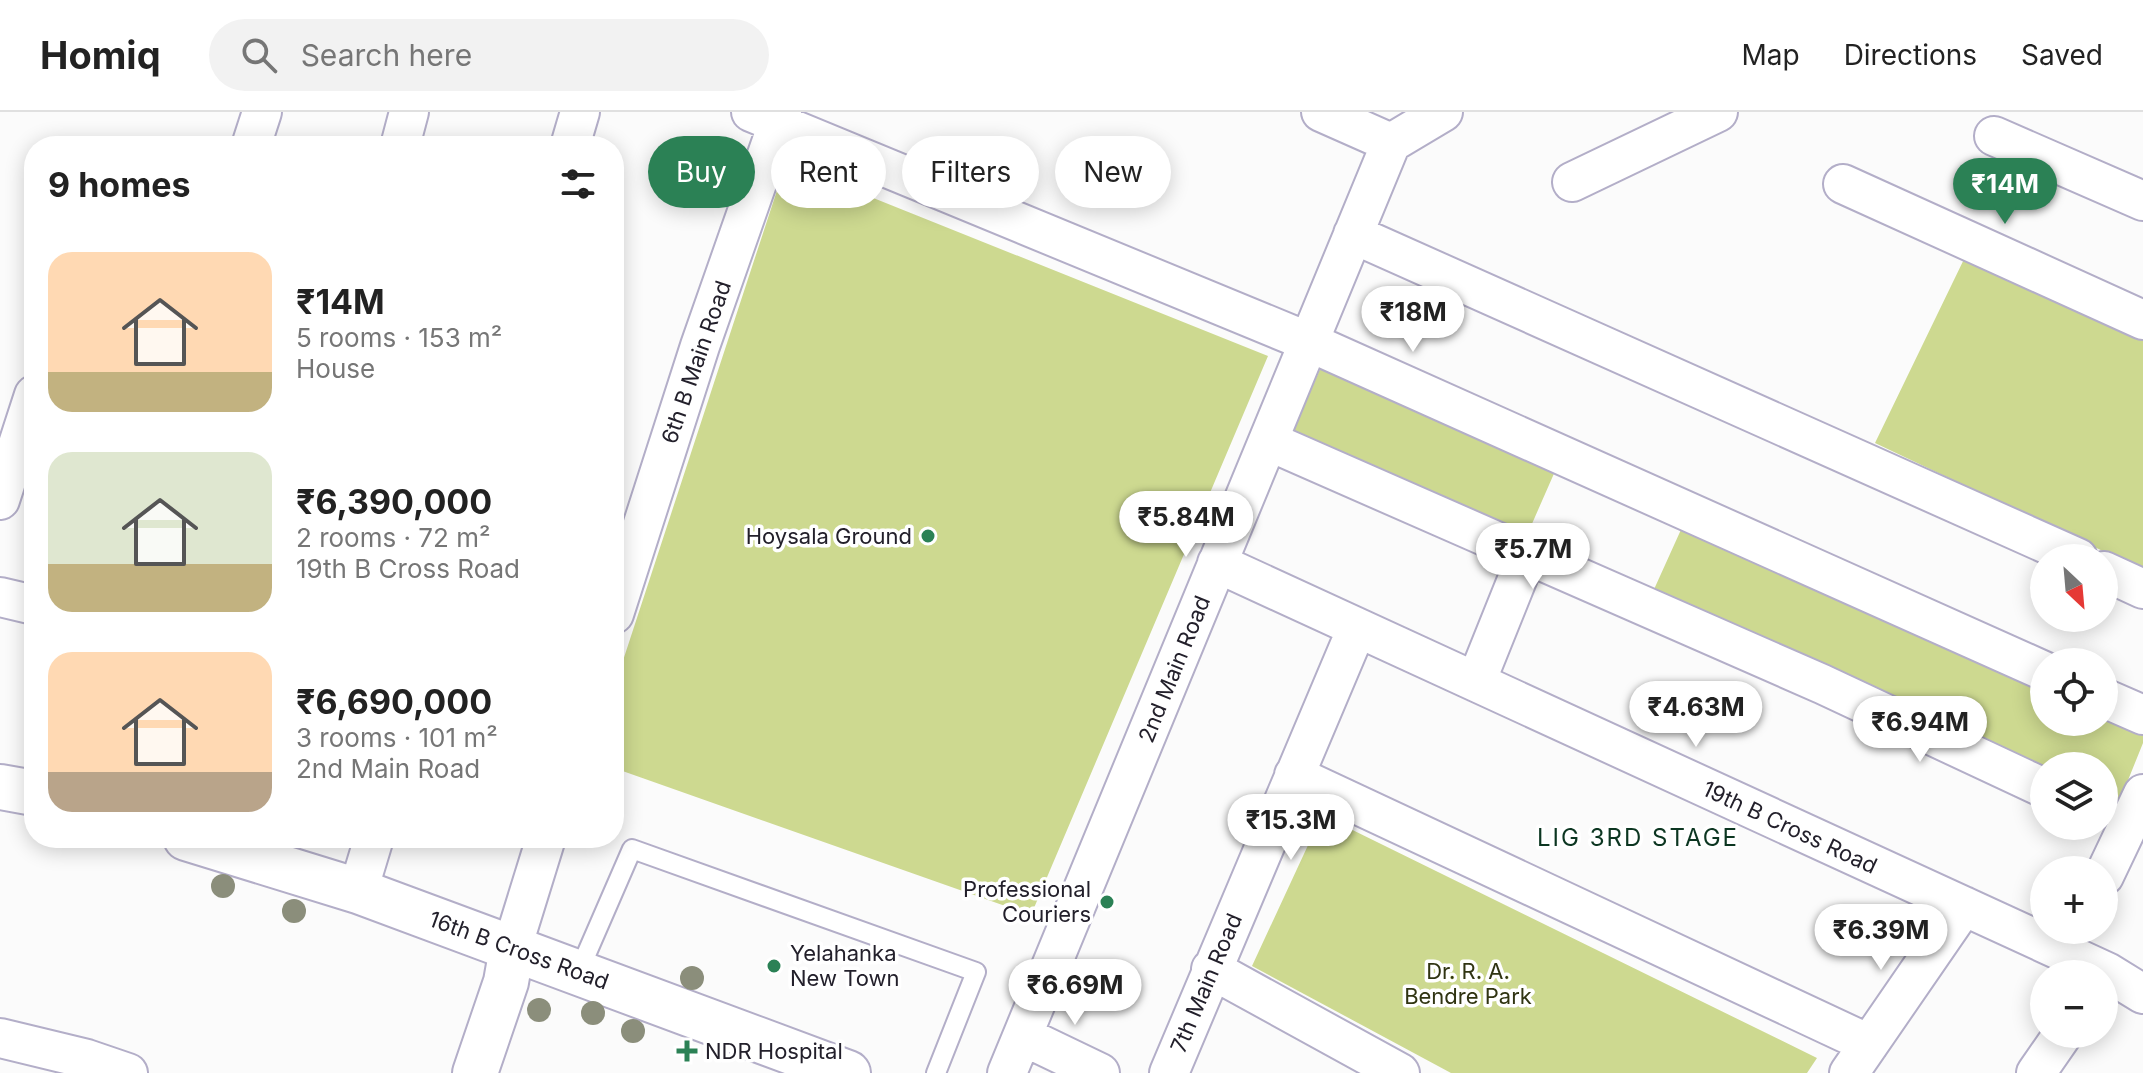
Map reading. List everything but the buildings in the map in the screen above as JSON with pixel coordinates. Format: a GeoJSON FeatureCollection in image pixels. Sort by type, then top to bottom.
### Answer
{"type":"FeatureCollection","features":[{"type":"Feature","properties":{"kind":"main road"},"geometry":{"type":"LineString","coordinates":[[0,787],[24,791]]}},
{"type":"Feature","properties":{"kind":"main road","name":"16th B Cross Road"},"geometry":{"type":"LineString","coordinates":[[218,848],[358,891],[848,1073]]}},
{"type":"Feature","properties":{"kind":"main road"},"geometry":{"type":"LineString","coordinates":[[475,1073],[506,982],[512,948]]}},
{"type":"Feature","properties":{"kind":"street"},"geometry":{"type":"LineString","coordinates":[[254,136],[262,112]]}},
{"type":"Feature","properties":{"kind":"street"},"geometry":{"type":"LineString","coordinates":[[403,136],[409,112]]}},
{"type":"Feature","properties":{"kind":"street"},"geometry":{"type":"LineString","coordinates":[[573,136],[580,112]]}},
{"type":"Feature","properties":{"kind":"street"},"geometry":{"type":"LineString","coordinates":[[1321,112],[1391,143],[1443,112]]}},
{"type":"Feature","properties":{"kind":"street"},"geometry":{"type":"LineString","coordinates":[[1572,182],[1718,112]]}},
{"type":"Feature","properties":{"kind":"street"},"geometry":{"type":"LineString","coordinates":[[771,116],[1309,342],[2030,665]]}},
{"type":"Feature","properties":{"kind":"street","name":"6th B Main Road"},"geometry":{"type":"LineString","coordinates":[[624,583],[771,116]]}},
{"type":"Feature","properties":{"kind":"street"},"geometry":{"type":"LineString","coordinates":[[1994,136],[2143,201]]}},
{"type":"Feature","properties":{"kind":"street","name":"2nd Main Road"},"geometry":{"type":"LineString","coordinates":[[1007,1073],[1391,143]]}},
{"type":"Feature","properties":{"kind":"street"},"geometry":{"type":"LineString","coordinates":[[1843,184],[2143,320]]}},
{"type":"Feature","properties":{"kind":"street"},"geometry":{"type":"LineString","coordinates":[[1353,234],[2047,544]]}},
{"type":"Feature","properties":{"kind":"street"},"geometry":{"type":"LineString","coordinates":[[0,500],[24,426]]}},
{"type":"Feature","properties":{"kind":"street"},"geometry":{"type":"LineString","coordinates":[[1268,441],[1822,684],[2030,781]]}},
{"type":"Feature","properties":{"kind":"street"},"geometry":{"type":"LineString","coordinates":[[1476,682],[1527,555]]}},
{"type":"Feature","properties":{"kind":"street","name":"19th B Cross Road"},"geometry":{"type":"LineString","coordinates":[[1217,563],[1964,906],[2030,928]]}},
{"type":"Feature","properties":{"kind":"street"},"geometry":{"type":"LineString","coordinates":[[2118,577],[2143,589]]}},
{"type":"Feature","properties":{"kind":"street"},"geometry":{"type":"LineString","coordinates":[[0,597],[24,603]]}},
{"type":"Feature","properties":{"kind":"street","name":"7th Main Road"},"geometry":{"type":"LineString","coordinates":[[1169,1073],[1357,628]]}},
{"type":"Feature","properties":{"kind":"street"},"geometry":{"type":"LineString","coordinates":[[2118,704],[2143,715]]}},
{"type":"Feature","properties":{"kind":"street"},"geometry":{"type":"LineString","coordinates":[[1294,775],[1859,1058],[1964,906]]}},
{"type":"Feature","properties":{"kind":"street"},"geometry":{"type":"LineString","coordinates":[[2111,856],[2125,812]]}},
{"type":"Feature","properties":{"kind":"street"},"geometry":{"type":"LineString","coordinates":[[358,891],[371,848]]}},
{"type":"Feature","properties":{"kind":"street"},"geometry":{"type":"LineString","coordinates":[[512,948],[543,848]]}},
{"type":"Feature","properties":{"kind":"street","name":"19th B Cross Road"},"geometry":{"type":"LineString","coordinates":[[2075,944],[2091,960]]}},
{"type":"Feature","properties":{"kind":"street"},"geometry":{"type":"LineString","coordinates":[[1211,969],[1400,1073]]}},
{"type":"Feature","properties":{"kind":"street","name":"19th B Cross Road"},"geometry":{"type":"LineString","coordinates":[[2118,981],[2143,994]]}},
{"type":"Feature","properties":{"kind":"street"},"geometry":{"type":"LineString","coordinates":[[1023,1036],[1100,1073]]}},
{"type":"Feature","properties":{"kind":"street"},"geometry":{"type":"LineString","coordinates":[[0,1038],[87,1059],[128,1073]]}},
{"type":"Feature","properties":{"kind":"street"},"geometry":{"type":"LineString","coordinates":[[2036,1073],[2053,1048]]}},
{"type":"Feature","properties":{"kind":"lane"},"geometry":{"type":"LineString","coordinates":[[579,971],[632,849],[976,972],[936,1073]]}},
{"type":"Feature","properties":{"kind":"green space","name":"Hoysala Ground"},"geometry":{"type":"Polygon","coordinates":[[[886,203],[1268,356],[1031,915],[624,772],[624,657],[771,208],[886,208],[886,203]]]}},
{"type":"Feature","properties":{"kind":"green space"},"geometry":{"type":"Polygon","coordinates":[[[1967,253],[2143,336],[2143,570],[2118,558],[2118,544],[2088,544],[1875,443],[1967,253]]]}},
{"type":"Feature","properties":{"kind":"green space"},"geometry":{"type":"Polygon","coordinates":[[[1321,367],[1556,469],[1524,542],[1289,440],[1321,367]]]}},
{"type":"Feature","properties":{"kind":"green space"},"geometry":{"type":"Polygon","coordinates":[[[1684,523],[2030,678],[2030,736],[2118,736],[2118,717],[2143,729],[2143,743],[2118,805],[2118,752],[2030,752],[2030,771],[1651,596],[1684,523]]]}},
{"type":"Feature","properties":{"kind":"green space","name":"Dr. R. A. Bendre Park"},"geometry":{"type":"Polygon","coordinates":[[[1322,815],[1817,1058],[1807,1073],[1451,1073],[1252,966],[1322,815]]]}},
{"type":"Feature","properties":{"kind":"place","name":"Hoysala Ground"},"geometry":{"type":"Point","coordinates":[928,536]}},
{"type":"Feature","properties":{"kind":"place","name":"Professional Couriers"},"geometry":{"type":"Point","coordinates":[1107,902]}},
{"type":"Feature","properties":{"kind":"place","name":"Yelahanka New Town"},"geometry":{"type":"Point","coordinates":[774,966]}},
{"type":"Feature","properties":{"kind":"place","name":"NDR Hospital"},"geometry":{"type":"Point","coordinates":[687,1051]}},
{"type":"Feature","properties":{"kind":"district","name":"LIG 3RD STAGE"},"geometry":{"type":"Point","coordinates":[1638,837]}}]}
